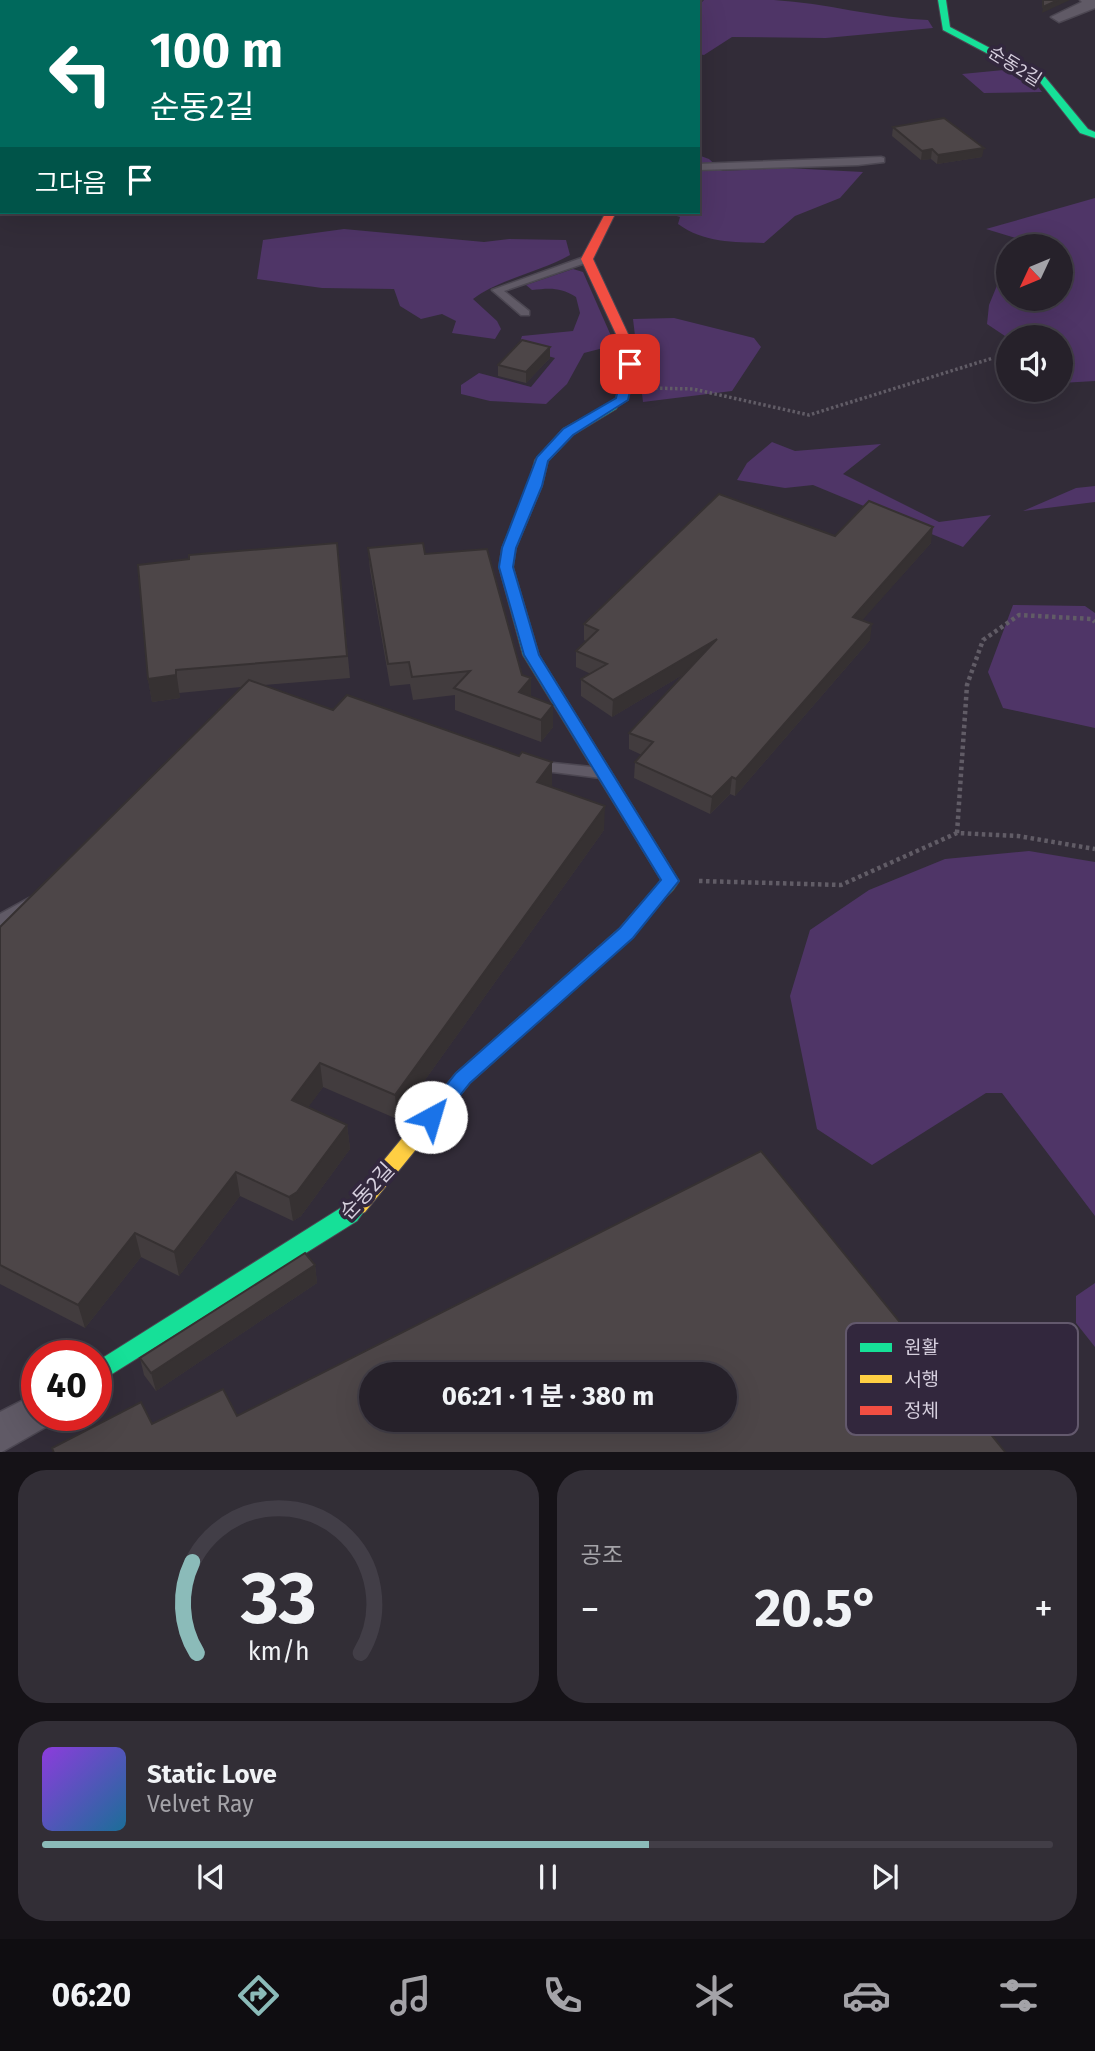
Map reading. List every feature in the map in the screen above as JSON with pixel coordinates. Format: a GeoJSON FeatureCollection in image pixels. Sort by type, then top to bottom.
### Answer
{"type":"FeatureCollection","features":[{"type":"Feature","properties":{"kind":"street","name":"순동2길"},"geometry":{"type":"LineString","coordinates":[[942,0],[946,27],[1042,79],[1077,124],[1084,131],[1095,135]]}},
{"type":"Feature","properties":{"kind":"street"},"geometry":{"type":"LineString","coordinates":[[1059,17],[1091,4],[1088,0]]}},
{"type":"Feature","properties":{"kind":"street"},"geometry":{"type":"LineString","coordinates":[[610,214],[587,260],[622,334],[630,364],[622,400],[568,432],[542,460],[535,486],[509,548],[506,567],[531,655],[670,881]]}},
{"type":"Feature","properties":{"kind":"street","name":"순동2길"},"geometry":{"type":"LineString","coordinates":[[112,1364],[350,1214],[463,1078],[626,933],[670,881]]}},
{"type":"Feature","properties":{"kind":"street"},"geometry":{"type":"LineString","coordinates":[[0,1434],[21,1421]]}},
{"type":"Feature","properties":{"kind":"lane"},"geometry":{"type":"LineString","coordinates":[[700,167],[761,162],[842,164],[881,160]]}},
{"type":"Feature","properties":{"kind":"lane"},"geometry":{"type":"LineString","coordinates":[[526,313],[498,290],[587,260]]}},
{"type":"Feature","properties":{"kind":"lane"},"geometry":{"type":"LineString","coordinates":[[515,760],[540,768],[606,773]]}},
{"type":"Feature","properties":{"kind":"lane"},"geometry":{"type":"LineString","coordinates":[[0,921],[23,909],[43,890]]}},
{"type":"Feature","properties":{"kind":"path"},"geometry":{"type":"LineString","coordinates":[[625,388],[693,389],[808,415],[993,358]]}},
{"type":"Feature","properties":{"kind":"path"},"geometry":{"type":"LineString","coordinates":[[957,833],[967,685],[983,640],[1019,615],[1092,619],[1095,622]]}},
{"type":"Feature","properties":{"kind":"path"},"geometry":{"type":"LineString","coordinates":[[670,881],[841,885],[957,833],[1018,836],[1095,849]]}},
{"type":"Feature","properties":{"kind":"shaded area"},"geometry":{"type":"Polygon","coordinates":[[[704,0],[774,0],[928,20],[933,28],[826,38],[732,37],[704,55],[700,54],[700,4],[704,0]]]}},
{"type":"Feature","properties":{"kind":"shaded area"},"geometry":{"type":"Polygon","coordinates":[[[1014,69],[1031,78],[1042,92],[984,93],[962,74],[1014,69]]]}},
{"type":"Feature","properties":{"kind":"shaded area"},"geometry":{"type":"Polygon","coordinates":[[[700,156],[709,159],[722,171],[786,168],[863,172],[840,198],[795,216],[764,243],[730,242],[698,235],[678,224],[680,217],[670,214],[700,214],[700,156]]]}},
{"type":"Feature","properties":{"kind":"shaded area"},"geometry":{"type":"Polygon","coordinates":[[[1095,198],[1095,381],[1073,382],[1073,325],[996,325],[996,330],[987,324],[989,305],[996,288],[996,312],[1073,312],[1073,234],[1002,234],[986,229],[1095,198]]]}},
{"type":"Feature","properties":{"kind":"shaded area"},"geometry":{"type":"Polygon","coordinates":[[[344,229],[484,242],[509,239],[566,240],[570,255],[494,286],[473,299],[497,321],[501,329],[495,339],[452,333],[456,321],[442,314],[421,319],[400,306],[394,289],[322,288],[257,279],[263,240],[344,229]]]}},
{"type":"Feature","properties":{"kind":"shaded area"},"geometry":{"type":"Polygon","coordinates":[[[573,269],[583,272],[615,345],[584,353],[567,384],[546,404],[490,401],[461,394],[461,385],[479,373],[531,387],[555,358],[518,348],[522,336],[573,331],[580,313],[576,297],[565,291],[532,290],[526,285],[573,269]]]}},
{"type":"Feature","properties":{"kind":"shaded area"},"geometry":{"type":"Polygon","coordinates":[[[674,318],[754,338],[761,347],[732,391],[643,402],[633,319],[674,318]]]}},
{"type":"Feature","properties":{"kind":"shaded area"},"geometry":{"type":"Polygon","coordinates":[[[772,442],[795,451],[881,444],[843,474],[939,522],[991,515],[963,547],[813,485],[785,488],[737,480],[747,463],[772,442]]]}},
{"type":"Feature","properties":{"kind":"shaded area"},"geometry":{"type":"Polygon","coordinates":[[[1095,486],[1095,502],[1023,511],[1076,488],[1095,486]]]}},
{"type":"Feature","properties":{"kind":"shaded area"},"geometry":{"type":"Polygon","coordinates":[[[1013,605],[1085,606],[1095,613],[1095,728],[1003,708],[988,672],[1013,605]]]}},
{"type":"Feature","properties":{"kind":"shaded area"},"geometry":{"type":"Polygon","coordinates":[[[1029,851],[1095,862],[1095,1216],[1002,1093],[986,1093],[872,1165],[817,1129],[790,996],[810,930],[869,890],[945,859],[1029,851]]]}},
{"type":"Feature","properties":{"kind":"shaded area"},"geometry":{"type":"Polygon","coordinates":[[[1095,1283],[1095,1347],[1076,1323],[1076,1296],[1095,1283]]]}},
{"type":"Feature","properties":{"kind":"building"},"geometry":{"type":"Polygon","coordinates":[[[1043,0],[1058,0],[1043,7],[1043,0]]]}},
{"type":"Feature","properties":{"kind":"building"},"geometry":{"type":"Polygon","coordinates":[[[944,118],[984,148],[938,155],[932,149],[922,151],[893,127],[944,118]]]}},
{"type":"Feature","properties":{"kind":"building"},"geometry":{"type":"Polygon","coordinates":[[[522,340],[550,347],[526,372],[498,365],[522,340]]]}},
{"type":"Feature","properties":{"kind":"building"},"geometry":{"type":"Polygon","coordinates":[[[719,494],[835,536],[869,501],[933,527],[853,617],[872,624],[736,779],[732,777],[712,797],[635,762],[653,742],[629,733],[717,639],[613,700],[581,679],[607,664],[576,651],[598,630],[584,624],[719,494]]]}},
{"type":"Feature","properties":{"kind":"building"},"geometry":{"type":"Polygon","coordinates":[[[337,543],[347,656],[176,670],[176,675],[148,679],[138,565],[189,559],[189,555],[337,543]]]}},
{"type":"Feature","properties":{"kind":"building"},"geometry":{"type":"Polygon","coordinates":[[[423,543],[425,554],[487,549],[522,675],[531,678],[519,692],[553,705],[541,720],[454,688],[470,671],[412,677],[409,662],[388,664],[368,548],[423,543]]]}},
{"type":"Feature","properties":{"kind":"building"},"geometry":{"type":"Polygon","coordinates":[[[249,680],[333,710],[347,695],[519,756],[522,752],[552,762],[537,782],[605,806],[395,1095],[320,1063],[292,1100],[347,1125],[297,1192],[289,1197],[236,1172],[174,1252],[135,1233],[78,1305],[0,1265],[0,927],[249,680]]]}},
{"type":"Feature","properties":{"kind":"building"},"geometry":{"type":"Polygon","coordinates":[[[761,1151],[901,1323],[846,1323],[846,1435],[991,1435],[1005,1452],[54,1452],[52,1448],[85,1431],[112,1431],[112,1417],[141,1402],[152,1424],[223,1389],[237,1416],[761,1151]]]}},
{"type":"Feature","properties":{"kind":"building"},"geometry":{"type":"Polygon","coordinates":[[[305,1253],[315,1265],[151,1373],[140,1358],[305,1253]]]}},
{"type":"Feature","properties":{"kind":"traffic: fast"},"geometry":{"type":"LineString","coordinates":[[942,0],[946,28],[1042,79],[1084,131],[1095,135]]}},
{"type":"Feature","properties":{"kind":"traffic: fast"},"geometry":{"type":"LineString","coordinates":[[612,406],[568,432],[542,460],[535,486],[509,548],[506,567],[531,655],[670,881],[659,894]]}},
{"type":"Feature","properties":{"kind":"traffic: fast"},"geometry":{"type":"LineString","coordinates":[[112,1364],[350,1215],[358,1206]]}},
{"type":"Feature","properties":{"kind":"traffic: slow"},"geometry":{"type":"LineString","coordinates":[[358,1206],[463,1078],[626,933],[659,894]]}},
{"type":"Feature","properties":{"kind":"traffic: jam"},"geometry":{"type":"LineString","coordinates":[[610,214],[587,259],[622,334],[630,364],[622,400],[612,406]]}},
{"type":"Feature","properties":{"kind":"route"},"geometry":{"type":"LineString","coordinates":[[431,1117],[463,1078],[626,933],[670,881],[531,655],[506,567],[509,548],[535,486],[542,460],[568,432],[622,400],[630,364]]}}]}
